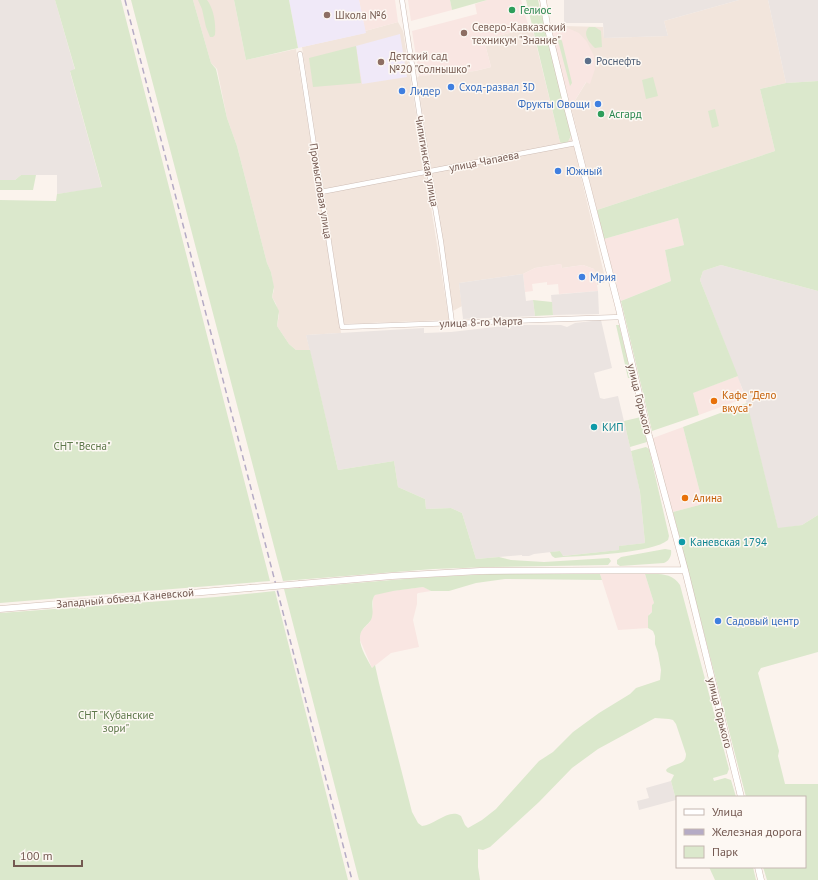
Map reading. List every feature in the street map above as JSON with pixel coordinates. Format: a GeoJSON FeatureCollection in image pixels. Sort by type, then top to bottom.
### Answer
{"type":"FeatureCollection","features":[{"type":"Feature","properties":{"kind":"main road","name":"улица Горького"},"geometry":{"type":"LineString","coordinates":[[543,0],[547,25],[576,143],[741,796]]}},
{"type":"Feature","properties":{"kind":"main road","name":"Западный объезд Каневской"},"geometry":{"type":"LineString","coordinates":[[0,608],[392,576],[480,571],[684,570]]}},
{"type":"Feature","properties":{"kind":"main road"},"geometry":{"type":"LineString","coordinates":[[758,868],[761,880]]}},
{"type":"Feature","properties":{"kind":"street","name":"Чипигинская улица"},"geometry":{"type":"LineString","coordinates":[[402,0],[452,323]]}},
{"type":"Feature","properties":{"kind":"street","name":"Промысловая улица"},"geometry":{"type":"LineString","coordinates":[[300,54],[342,327]]}},
{"type":"Feature","properties":{"kind":"street","name":"улица Чапаева"},"geometry":{"type":"LineString","coordinates":[[321,192],[576,143]]}},
{"type":"Feature","properties":{"kind":"street","name":"улица 8-го Марта"},"geometry":{"type":"LineString","coordinates":[[342,327],[621,317]]}},
{"type":"Feature","properties":{"kind":"shaded area"},"geometry":{"type":"Polygon","coordinates":[[[0,0],[55,0],[75,70],[70,72],[102,188],[57,194],[57,175],[21,175],[15,180],[0,180],[0,0]]]}},
{"type":"Feature","properties":{"kind":"shaded area"},"geometry":{"type":"Polygon","coordinates":[[[193,0],[234,0],[246,60],[296,49],[341,333],[306,335],[310,350],[296,350],[289,344],[277,326],[279,315],[272,297],[274,290],[271,272],[267,263],[237,146],[227,118],[217,69],[211,63],[193,0]]]}},
{"type":"Feature","properties":{"kind":"shaded area","name":"Школа №6"},"geometry":{"type":"Polygon","coordinates":[[[289,0],[359,0],[366,33],[298,48],[289,0]]]}},
{"type":"Feature","properties":{"kind":"shaded area"},"geometry":{"type":"Polygon","coordinates":[[[359,0],[395,0],[398,22],[365,31],[359,0]]]}},
{"type":"Feature","properties":{"kind":"shaded area"},"geometry":{"type":"Polygon","coordinates":[[[408,0],[450,0],[452,10],[411,21],[408,0]]]}},
{"type":"Feature","properties":{"kind":"shaded area"},"geometry":{"type":"Polygon","coordinates":[[[487,0],[521,0],[529,28],[520,29],[484,40],[491,67],[475,71],[419,76],[412,31],[477,14],[475,4],[487,0]]]}},
{"type":"Feature","properties":{"kind":"shaded area"},"geometry":{"type":"Polygon","coordinates":[[[564,0],[739,0],[664,21],[668,36],[604,38],[603,23],[564,23],[564,0]]]}},
{"type":"Feature","properties":{"kind":"shaded area"},"geometry":{"type":"Polygon","coordinates":[[[739,0],[768,0],[786,83],[760,89],[775,151],[597,210],[571,107],[587,81],[590,83],[567,27],[563,26],[603,27],[604,38],[668,36],[664,21],[739,0]]]}},
{"type":"Feature","properties":{"kind":"shaded area"},"geometry":{"type":"Polygon","coordinates":[[[768,0],[818,0],[818,81],[786,83],[768,0]]]}},
{"type":"Feature","properties":{"kind":"shaded area"},"geometry":{"type":"Polygon","coordinates":[[[398,22],[403,31],[449,320],[344,324],[302,47],[365,33],[365,31],[398,22]]]}},
{"type":"Feature","properties":{"kind":"shaded area"},"geometry":{"type":"Polygon","coordinates":[[[549,26],[563,26],[579,33],[587,42],[594,56],[595,69],[590,84],[586,82],[571,107],[549,26]]]}},
{"type":"Feature","properties":{"kind":"shaded area"},"geometry":{"type":"Polygon","coordinates":[[[532,27],[560,142],[570,139],[571,135],[606,282],[597,285],[594,269],[583,265],[562,268],[561,264],[535,268],[523,274],[459,283],[462,306],[453,311],[417,78],[419,76],[475,71],[491,67],[484,40],[520,29],[532,27]]]}},
{"type":"Feature","properties":{"kind":"shaded area","name":"Детский сад №20 \"Солнышко\""},"geometry":{"type":"Polygon","coordinates":[[[400,34],[407,77],[362,84],[356,46],[400,34]]]}},
{"type":"Feature","properties":{"kind":"shaded area"},"geometry":{"type":"Polygon","coordinates":[[[678,218],[684,245],[665,250],[671,281],[621,301],[604,239],[678,218]]]}},
{"type":"Feature","properties":{"kind":"shaded area"},"geometry":{"type":"Polygon","coordinates":[[[561,264],[562,268],[583,265],[594,269],[598,291],[559,294],[558,284],[547,285],[547,282],[532,284],[533,291],[525,292],[523,274],[535,268],[561,264]]]}},
{"type":"Feature","properties":{"kind":"shaded area"},"geometry":{"type":"Polygon","coordinates":[[[721,265],[818,291],[818,515],[802,525],[778,529],[744,393],[700,280],[703,271],[721,265]]]}},
{"type":"Feature","properties":{"kind":"shaded area"},"geometry":{"type":"Polygon","coordinates":[[[523,274],[526,301],[533,300],[535,316],[463,319],[459,283],[523,274]]]}},
{"type":"Feature","properties":{"kind":"shaded area"},"geometry":{"type":"Polygon","coordinates":[[[598,291],[599,314],[553,315],[551,295],[598,291]]]}},
{"type":"Feature","properties":{"kind":"shaded area"},"geometry":{"type":"Polygon","coordinates":[[[601,320],[612,368],[594,373],[600,398],[604,399],[618,396],[640,492],[645,543],[620,546],[620,550],[562,556],[560,551],[529,556],[522,555],[476,559],[462,513],[451,508],[426,509],[425,499],[398,487],[394,461],[338,470],[306,335],[424,328],[424,333],[451,332],[513,325],[561,325],[567,327],[575,323],[601,320]]]}},
{"type":"Feature","properties":{"kind":"shaded area"},"geometry":{"type":"Polygon","coordinates":[[[738,376],[745,398],[699,415],[692,393],[738,376]]]}},
{"type":"Feature","properties":{"kind":"shaded area"},"geometry":{"type":"Polygon","coordinates":[[[683,427],[703,504],[673,512],[653,438],[683,427]]]}},
{"type":"Feature","properties":{"kind":"shaded area"},"geometry":{"type":"Polygon","coordinates":[[[600,574],[645,574],[654,603],[652,605],[652,612],[649,614],[648,628],[618,630],[600,574]]]}},
{"type":"Feature","properties":{"kind":"shaded area"},"geometry":{"type":"Polygon","coordinates":[[[423,587],[431,591],[417,594],[417,604],[413,620],[419,647],[391,653],[372,668],[360,640],[360,634],[370,622],[373,598],[375,595],[383,592],[423,587]]]}},
{"type":"Feature","properties":{"kind":"shaded area"},"geometry":{"type":"Polygon","coordinates":[[[671,781],[676,800],[639,810],[637,801],[649,798],[646,788],[671,781]]]}},
{"type":"Feature","properties":{"kind":"green space","name":"СНТ \"Весна\""},"geometry":{"type":"Polygon","coordinates":[[[55,0],[121,0],[270,581],[0,603],[0,200],[56,201],[57,194],[102,187],[70,71],[75,69],[55,0]]]}},
{"type":"Feature","properties":{"kind":"green space"},"geometry":{"type":"Polygon","coordinates":[[[131,0],[193,0],[211,63],[216,69],[227,118],[237,146],[267,263],[271,272],[274,287],[272,297],[279,311],[277,326],[289,344],[296,350],[310,350],[338,470],[394,461],[398,487],[425,499],[426,509],[451,508],[462,513],[476,559],[499,557],[511,560],[544,562],[609,558],[611,561],[608,565],[433,569],[283,581],[131,0]]]}},
{"type":"Feature","properties":{"kind":"green space"},"geometry":{"type":"Polygon","coordinates":[[[198,0],[207,0],[211,8],[215,26],[215,35],[213,37],[210,37],[198,0]]]}},
{"type":"Feature","properties":{"kind":"green space"},"geometry":{"type":"Polygon","coordinates":[[[234,0],[289,0],[298,48],[246,60],[234,0]]]}},
{"type":"Feature","properties":{"kind":"green space"},"geometry":{"type":"Polygon","coordinates":[[[450,0],[487,0],[452,10],[450,0]]]}},
{"type":"Feature","properties":{"kind":"green space"},"geometry":{"type":"Polygon","coordinates":[[[526,0],[538,0],[571,135],[567,143],[563,144],[560,142],[526,0]]]}},
{"type":"Feature","properties":{"kind":"green space"},"geometry":{"type":"Polygon","coordinates":[[[589,27],[595,27],[601,31],[602,47],[595,48],[589,41],[586,32],[589,27]]]}},
{"type":"Feature","properties":{"kind":"green space"},"geometry":{"type":"Polygon","coordinates":[[[557,37],[562,41],[572,83],[570,86],[557,37]]]}},
{"type":"Feature","properties":{"kind":"green space"},"geometry":{"type":"Polygon","coordinates":[[[356,46],[361,83],[313,87],[309,58],[356,46]]]}},
{"type":"Feature","properties":{"kind":"green space"},"geometry":{"type":"Polygon","coordinates":[[[653,77],[658,96],[646,99],[642,80],[653,77]]]}},
{"type":"Feature","properties":{"kind":"green space"},"geometry":{"type":"Polygon","coordinates":[[[818,81],[818,291],[721,265],[703,271],[700,280],[738,376],[693,393],[699,415],[652,431],[621,301],[671,281],[665,250],[684,245],[678,218],[604,239],[597,210],[775,151],[760,89],[786,83],[818,81]]]}},
{"type":"Feature","properties":{"kind":"green space"},"geometry":{"type":"Polygon","coordinates":[[[715,109],[719,126],[712,128],[708,111],[715,109]]]}},
{"type":"Feature","properties":{"kind":"green space"},"geometry":{"type":"Polygon","coordinates":[[[21,175],[36,175],[33,190],[0,190],[0,180],[15,180],[21,175]]]}},
{"type":"Feature","properties":{"kind":"green space"},"geometry":{"type":"Polygon","coordinates":[[[533,300],[552,302],[553,315],[535,316],[533,300]]]}},
{"type":"Feature","properties":{"kind":"green space"},"geometry":{"type":"Polygon","coordinates":[[[616,325],[619,325],[632,377],[630,378],[628,378],[616,325]]]}},
{"type":"Feature","properties":{"kind":"green space"},"geometry":{"type":"Polygon","coordinates":[[[747,403],[778,528],[802,525],[818,515],[818,652],[761,668],[758,673],[779,751],[778,756],[785,784],[818,784],[818,880],[767,880],[763,868],[806,868],[806,796],[746,796],[673,512],[703,504],[683,427],[747,403]]]}},
{"type":"Feature","properties":{"kind":"green space"},"geometry":{"type":"Polygon","coordinates":[[[641,417],[647,442],[630,447],[624,421],[641,417]]]}},
{"type":"Feature","properties":{"kind":"green space"},"geometry":{"type":"Polygon","coordinates":[[[646,447],[649,449],[669,536],[668,540],[648,548],[634,551],[555,558],[552,556],[550,552],[560,551],[563,556],[619,550],[619,546],[645,543],[640,492],[631,451],[646,447]]]}},
{"type":"Feature","properties":{"kind":"green space"},"geometry":{"type":"Polygon","coordinates":[[[665,549],[671,550],[671,554],[670,558],[664,563],[620,566],[617,564],[617,560],[621,557],[665,549]]]}},
{"type":"Feature","properties":{"kind":"green space"},"geometry":{"type":"Polygon","coordinates":[[[491,574],[600,574],[602,580],[505,579],[476,583],[449,591],[431,591],[423,587],[375,595],[371,620],[361,633],[360,638],[362,649],[372,668],[375,665],[412,812],[418,823],[422,826],[452,814],[461,816],[468,828],[482,820],[496,809],[539,761],[553,752],[573,732],[599,713],[630,694],[636,688],[660,680],[661,670],[655,644],[655,636],[653,631],[648,628],[648,616],[652,612],[652,605],[654,603],[645,574],[660,574],[669,576],[680,585],[729,769],[727,774],[713,778],[714,781],[725,778],[731,780],[736,796],[676,796],[676,800],[671,781],[674,775],[666,770],[684,761],[686,754],[676,724],[673,720],[655,718],[598,749],[572,768],[539,802],[490,847],[483,850],[478,849],[480,880],[359,880],[284,589],[416,578],[491,574]]]}},
{"type":"Feature","properties":{"kind":"green space","name":"СНТ \"Кубанские зори\""},"geometry":{"type":"Polygon","coordinates":[[[275,591],[348,880],[0,880],[0,613],[216,597],[275,591]]]}},
{"type":"Feature","properties":{"kind":"green space"},"geometry":{"type":"Polygon","coordinates":[[[709,868],[753,868],[756,880],[715,880],[709,868]]]}},
{"type":"Feature","properties":{"kind":"railway"},"geometry":{"type":"LineString","coordinates":[[125,0],[352,880]]}},
{"type":"Feature","properties":{"kind":"place","name":"Гелиос"},"geometry":{"type":"Point","coordinates":[512,10]}},
{"type":"Feature","properties":{"kind":"place","name":"Школа №6"},"geometry":{"type":"Point","coordinates":[327,15]}},
{"type":"Feature","properties":{"kind":"place","name":"Северо-Кавказский техникум \"Знание\""},"geometry":{"type":"Point","coordinates":[464,33]}},
{"type":"Feature","properties":{"kind":"place","name":"Роснефть"},"geometry":{"type":"Point","coordinates":[588,61]}},
{"type":"Feature","properties":{"kind":"place","name":"Детский сад №20 \"Солнышко\""},"geometry":{"type":"Point","coordinates":[381,62]}},
{"type":"Feature","properties":{"kind":"place","name":"Сход-развал 3D"},"geometry":{"type":"Point","coordinates":[451,87]}},
{"type":"Feature","properties":{"kind":"place","name":"Лидер"},"geometry":{"type":"Point","coordinates":[402,91]}},
{"type":"Feature","properties":{"kind":"place","name":"Фрукты Овощи"},"geometry":{"type":"Point","coordinates":[598,104]}},
{"type":"Feature","properties":{"kind":"place","name":"Асгард"},"geometry":{"type":"Point","coordinates":[601,114]}},
{"type":"Feature","properties":{"kind":"place","name":"Южный"},"geometry":{"type":"Point","coordinates":[558,171]}},
{"type":"Feature","properties":{"kind":"place","name":"Мрия"},"geometry":{"type":"Point","coordinates":[582,277]}},
{"type":"Feature","properties":{"kind":"place","name":"Кафе \"Дело вкуса\""},"geometry":{"type":"Point","coordinates":[714,401]}},
{"type":"Feature","properties":{"kind":"place","name":"КИП"},"geometry":{"type":"Point","coordinates":[594,427]}},
{"type":"Feature","properties":{"kind":"place","name":"Алина"},"geometry":{"type":"Point","coordinates":[685,498]}},
{"type":"Feature","properties":{"kind":"place","name":"Каневская 1794"},"geometry":{"type":"Point","coordinates":[682,542]}},
{"type":"Feature","properties":{"kind":"place","name":"Садовый центр"},"geometry":{"type":"Point","coordinates":[718,621]}}]}
